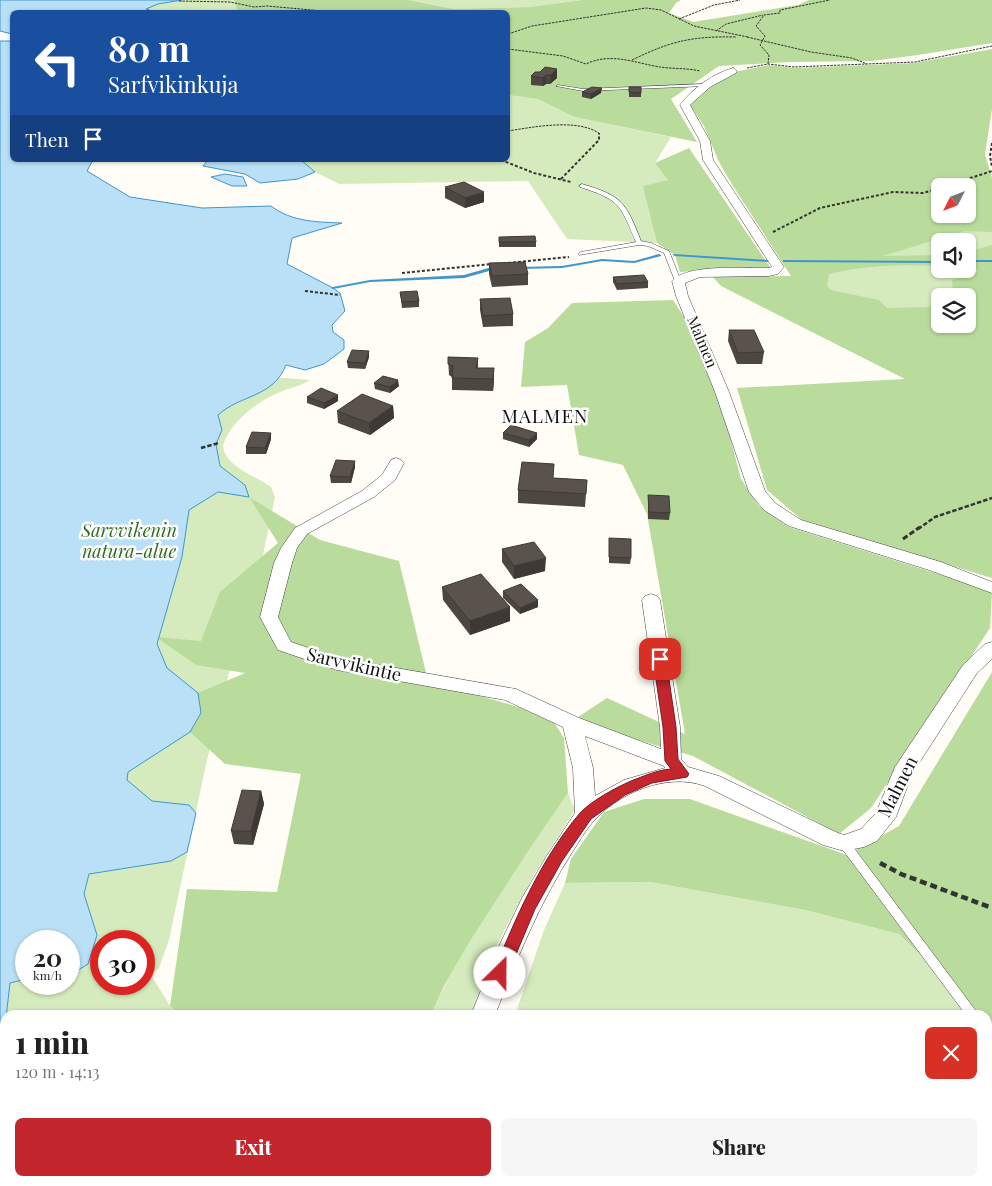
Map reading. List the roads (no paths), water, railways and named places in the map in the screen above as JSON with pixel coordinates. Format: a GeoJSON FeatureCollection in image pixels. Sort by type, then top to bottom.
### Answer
{"type":"FeatureCollection","features":[{"type":"Feature","properties":{"kind":"street"},"geometry":{"type":"LineString","coordinates":[[678,282],[700,273],[774,271],[778,267],[708,160],[705,140],[685,105],[690,97],[705,85],[733,71]]}},
{"type":"Feature","properties":{"kind":"street","name":"Malmen"},"geometry":{"type":"LineString","coordinates":[[678,282],[722,392],[757,492],[766,504],[779,515],[795,523],[943,569],[992,588]]}},
{"type":"Feature","properties":{"kind":"street","name":"Sarvvikintie"},"geometry":{"type":"LineString","coordinates":[[396,463],[389,478],[368,494],[301,531],[289,548],[283,563],[270,617],[284,646],[337,664],[509,694],[572,724],[677,767]]}},
{"type":"Feature","properties":{"kind":"street"},"geometry":{"type":"LineString","coordinates":[[651,600],[677,767]]}},
{"type":"Feature","properties":{"kind":"street","name":"Malmen"},"geometry":{"type":"LineString","coordinates":[[844,843],[856,841],[870,835],[885,817],[902,772],[970,669],[992,648]]}},
{"type":"Feature","properties":{"kind":"street"},"geometry":{"type":"LineString","coordinates":[[572,724],[583,768],[586,816]]}},
{"type":"Feature","properties":{"kind":"street"},"geometry":{"type":"LineString","coordinates":[[485,1010],[528,907],[557,858],[586,816],[620,791],[665,774],[677,767]]}},
{"type":"Feature","properties":{"kind":"street"},"geometry":{"type":"LineString","coordinates":[[677,767],[712,781],[831,839],[844,843]]}},
{"type":"Feature","properties":{"kind":"lane"},"geometry":{"type":"LineString","coordinates":[[558,86],[583,90],[705,85]]}},
{"type":"Feature","properties":{"kind":"lane"},"geometry":{"type":"LineString","coordinates":[[582,186],[616,199],[624,206],[639,243]]}},
{"type":"Feature","properties":{"kind":"lane"},"geometry":{"type":"LineString","coordinates":[[581,254],[639,243],[656,246],[667,252],[678,282]]}},
{"type":"Feature","properties":{"kind":"lane"},"geometry":{"type":"LineString","coordinates":[[844,843],[970,1010]]}},
{"type":"Feature","properties":{"kind":"water"},"geometry":{"type":"Polygon","coordinates":[[[0,0],[182,0],[158,4],[146,9],[149,10],[10,10],[10,34],[0,31],[0,0]]]}},
{"type":"Feature","properties":{"kind":"water","name":"Sarvvikenin natura-alue"},"geometry":{"type":"Polygon","coordinates":[[[0,41],[10,41],[10,162],[92,162],[87,171],[130,197],[202,208],[271,206],[296,218],[342,223],[292,238],[287,264],[340,293],[345,311],[332,325],[333,332],[344,340],[344,349],[324,364],[305,370],[286,365],[280,376],[265,390],[236,403],[218,415],[222,430],[216,444],[220,466],[245,485],[249,497],[218,492],[189,510],[182,557],[157,644],[167,668],[198,693],[201,713],[190,732],[128,772],[127,780],[152,801],[189,805],[196,813],[187,852],[171,861],[89,874],[84,894],[95,930],[90,930],[90,958],[88,964],[80,969],[80,930],[15,930],[15,982],[10,983],[7,1010],[0,1010],[0,41]]]}},
{"type":"Feature","properties":{"kind":"water"},"geometry":{"type":"Polygon","coordinates":[[[206,162],[303,162],[315,172],[298,179],[260,183],[245,174],[203,166],[206,162]]]}},
{"type":"Feature","properties":{"kind":"water"},"geometry":{"type":"Polygon","coordinates":[[[225,174],[243,177],[247,186],[232,186],[211,177],[225,174]]]}},
{"type":"Feature","properties":{"kind":"waterway"},"geometry":{"type":"LineString","coordinates":[[519,268],[562,267],[602,260],[634,262],[659,255]]}},
{"type":"Feature","properties":{"kind":"waterway"},"geometry":{"type":"LineString","coordinates":[[675,255],[769,261]]}},
{"type":"Feature","properties":{"kind":"waterway"},"geometry":{"type":"LineString","coordinates":[[785,261],[931,262]]}},
{"type":"Feature","properties":{"kind":"waterway"},"geometry":{"type":"LineString","coordinates":[[976,261],[992,261]]}},
{"type":"Feature","properties":{"kind":"waterway"},"geometry":{"type":"LineString","coordinates":[[333,288],[370,281],[464,277],[498,268]]}},
{"type":"Feature","properties":{"kind":"district","name":"MALMEN"},"geometry":{"type":"Point","coordinates":[545,416]}}]}
